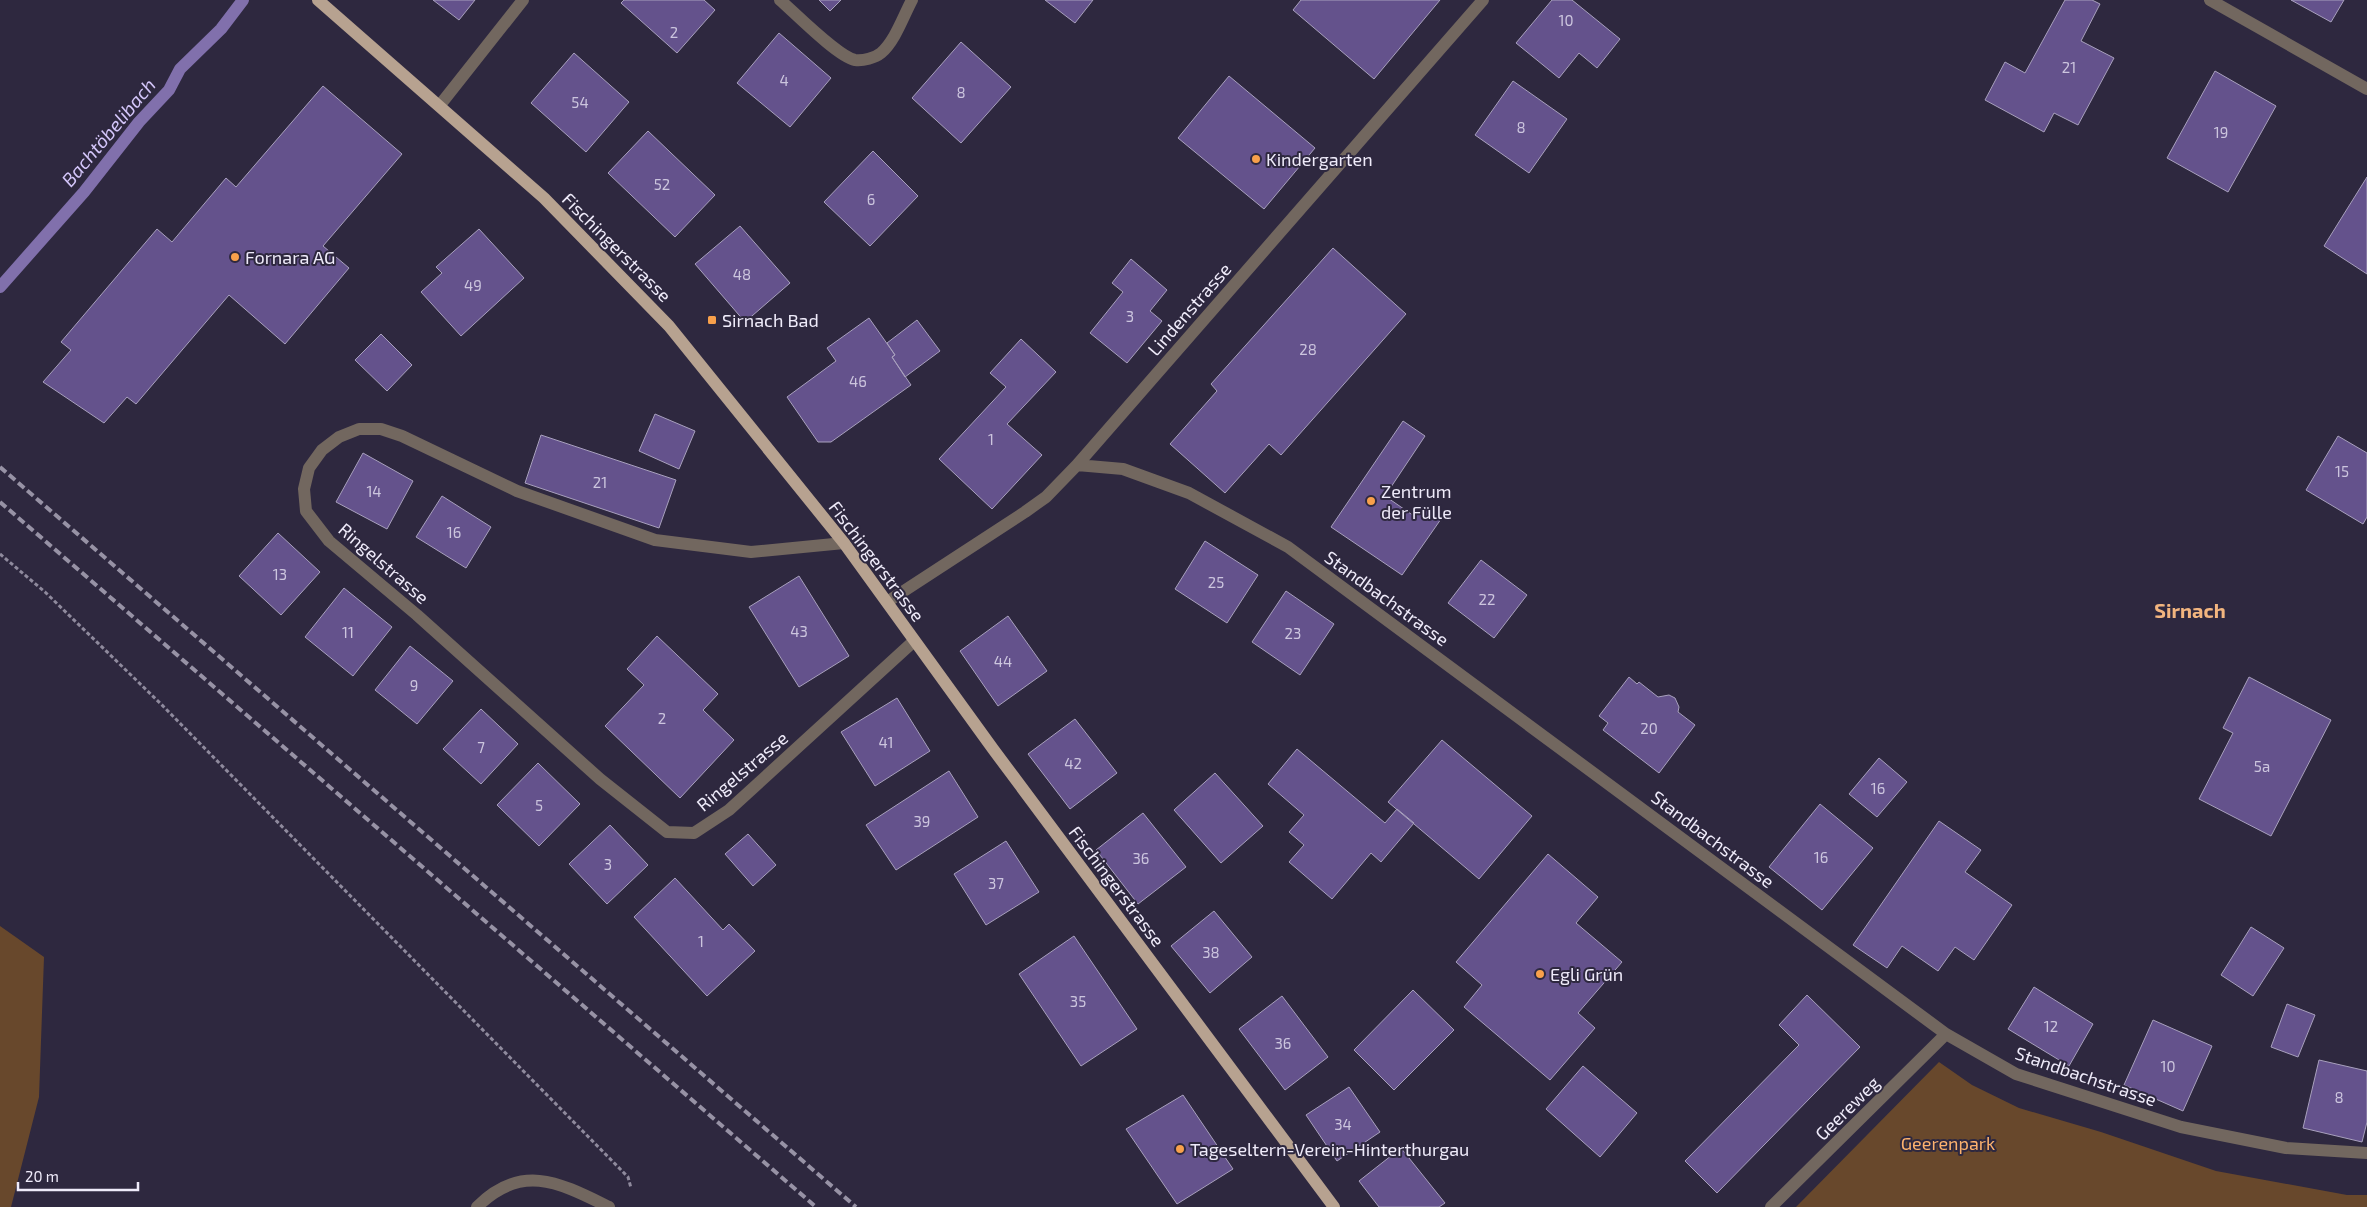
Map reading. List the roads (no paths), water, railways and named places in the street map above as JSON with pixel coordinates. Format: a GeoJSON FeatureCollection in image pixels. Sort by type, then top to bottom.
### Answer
{"type":"FeatureCollection","features":[{"type":"Feature","properties":{"kind":"main road","name":"Fischingerstrasse"},"geometry":{"type":"LineString","coordinates":[[318,0],[544,198],[658,314],[844,543],[1334,1207]]}},
{"type":"Feature","properties":{"kind":"street"},"geometry":{"type":"LineString","coordinates":[[440,105],[523,0]]}},
{"type":"Feature","properties":{"kind":"street"},"geometry":{"type":"LineString","coordinates":[[780,0],[842,54],[854,60],[879,55],[888,46],[912,0]]}},
{"type":"Feature","properties":{"kind":"street","name":"Lindenstrasse"},"geometry":{"type":"LineString","coordinates":[[887,602],[1046,497],[1484,0]]}},
{"type":"Feature","properties":{"kind":"street"},"geometry":{"type":"LineString","coordinates":[[2210,0],[2367,89]]}},
{"type":"Feature","properties":{"kind":"street","name":"Ringelstrasse"},"geometry":{"type":"LineString","coordinates":[[844,543],[751,552],[655,540],[517,492],[402,436],[381,429],[359,430],[339,437],[322,450],[309,468],[304,489],[306,512],[330,541],[417,614],[600,779],[667,832],[694,833],[729,810],[914,640]]}},
{"type":"Feature","properties":{"kind":"street","name":"Standbachstrasse"},"geometry":{"type":"LineString","coordinates":[[1076,465],[1123,469],[1189,493],[1288,547],[1946,1034],[2016,1074],[2181,1127],[2286,1148],[2367,1153]]}},
{"type":"Feature","properties":{"kind":"street","name":"Geereweg"},"geometry":{"type":"LineString","coordinates":[[1771,1207],[1946,1034]]}},
{"type":"Feature","properties":{"kind":"street"},"geometry":{"type":"LineString","coordinates":[[477,1207],[492,1192],[516,1182],[542,1180],[573,1189],[609,1207]]}},
{"type":"Feature","properties":{"kind":"waterway","name":"Bachtöbelibach"},"geometry":{"type":"LineString","coordinates":[[0,287],[84,192],[139,122],[169,90],[180,69],[221,29],[243,0]]}},
{"type":"Feature","properties":{"kind":"railway"},"geometry":{"type":"LineString","coordinates":[[0,467],[856,1207]]}},
{"type":"Feature","properties":{"kind":"railway"},"geometry":{"type":"LineString","coordinates":[[0,502],[816,1207]]}},
{"type":"Feature","properties":{"kind":"place","name":"Kindergarten"},"geometry":{"type":"Point","coordinates":[1256,159]}},
{"type":"Feature","properties":{"kind":"place","name":"Fornara AG"},"geometry":{"type":"Point","coordinates":[235,257]}},
{"type":"Feature","properties":{"kind":"place","name":"Sirnach Bad"},"geometry":{"type":"Point","coordinates":[712,320]}},
{"type":"Feature","properties":{"kind":"place","name":"Zentrum der Fülle"},"geometry":{"type":"Point","coordinates":[1371,501]}},
{"type":"Feature","properties":{"kind":"place","name":"Egli Grün"},"geometry":{"type":"Point","coordinates":[1540,974]}},
{"type":"Feature","properties":{"kind":"place","name":"Tageseltern-Verein-Hinterthurgau"},"geometry":{"type":"Point","coordinates":[1180,1149]}},
{"type":"Feature","properties":{"kind":"district","name":"Sirnach"},"geometry":{"type":"Point","coordinates":[2190,610]}},
{"type":"Feature","properties":{"kind":"park label","name":"Geerenpark"},"geometry":{"type":"Point","coordinates":[1948,1143]}}]}
